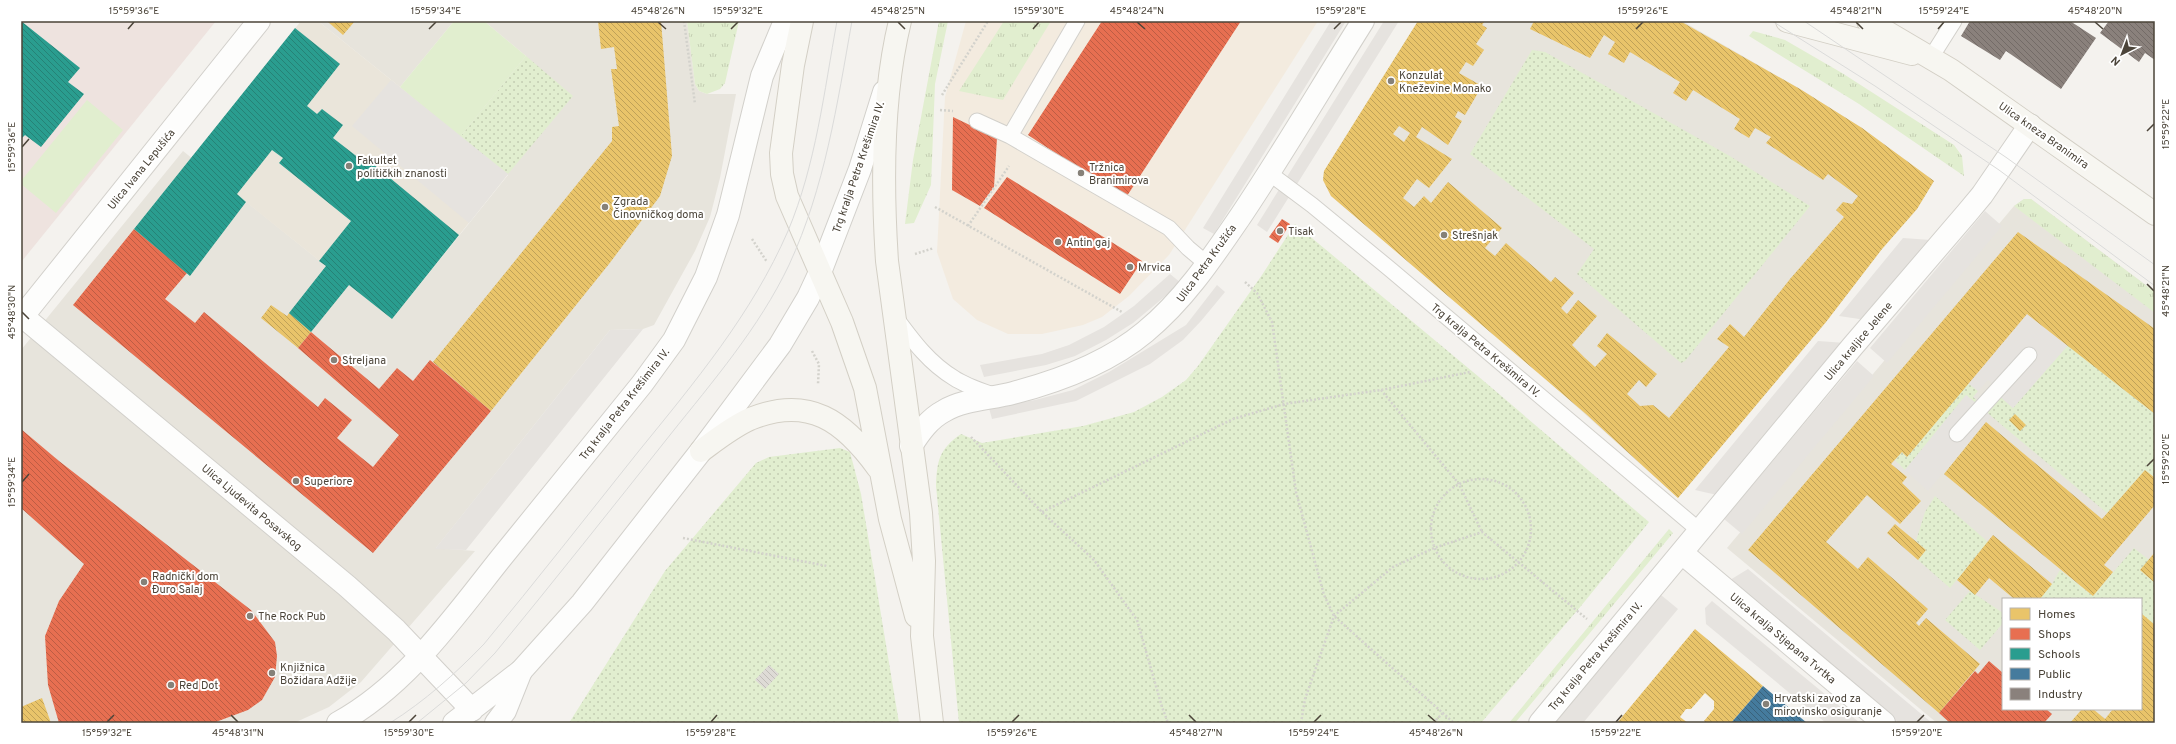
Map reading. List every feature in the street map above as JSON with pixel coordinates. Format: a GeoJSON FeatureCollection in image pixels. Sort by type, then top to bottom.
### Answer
{"type":"FeatureCollection","features":[{"type":"Feature","properties":{"kind":"main road","name":"Trg kralja Petra Krešimira IV."},"geometry":{"type":"LineString","coordinates":[[802,21],[793,65],[782,146],[782,174],[787,196],[821,270],[842,322],[865,388],[890,519],[922,636]]}},
{"type":"Feature","properties":{"kind":"main road","name":"Trg kralja Petra Krešimira IV."},"geometry":{"type":"LineString","coordinates":[[900,21],[892,64],[884,193],[888,261],[894,315],[921,513],[924,561],[922,636],[932,723]]}},
{"type":"Feature","properties":{"kind":"main road","name":"Ulica kneza Branimira"},"geometry":{"type":"LineString","coordinates":[[1787,21],[1930,59]]}},
{"type":"Feature","properties":{"kind":"main road","name":"Ulica kneza Branimira"},"geometry":{"type":"LineString","coordinates":[[1868,21],[1930,59],[1951,70],[2155,214]]}},
{"type":"Feature","properties":{"kind":"main road"},"geometry":{"type":"LineString","coordinates":[[701,451],[749,420],[773,412],[796,410],[815,412],[833,421],[849,433],[866,451],[881,472]]}},
{"type":"Feature","properties":{"kind":"street","name":"Ulica Ivana Lepušića"},"geometry":{"type":"LineString","coordinates":[[22,316],[259,21]]}},
{"type":"Feature","properties":{"kind":"street","name":"Trg kralja Petra Krešimira IV."},"geometry":{"type":"LineString","coordinates":[[338,723],[351,716],[378,695],[420,656],[637,390],[674,340],[706,277],[717,247],[728,215],[762,76],[784,21]]}},
{"type":"Feature","properties":{"kind":"street","name":"Ulica Petra Kružića"},"geometry":{"type":"LineString","coordinates":[[911,446],[932,419],[945,410],[1056,380],[1104,360],[1144,333],[1176,304],[1207,264],[1269,173],[1363,21]]}},
{"type":"Feature","properties":{"kind":"street","name":"Trg kralja Petra Krešimira IV."},"geometry":{"type":"LineString","coordinates":[[454,723],[521,671],[582,603],[701,451],[780,344],[808,298],[821,270],[860,169],[892,64]]}},
{"type":"Feature","properties":{"kind":"street","name":"Ulica kraljice Jelene"},"geometry":{"type":"LineString","coordinates":[[1682,553],[1852,347],[1971,209],[2030,125]]}},
{"type":"Feature","properties":{"kind":"street","name":"Ulica Ljudevita Posavskog"},"geometry":{"type":"LineString","coordinates":[[22,316],[347,586],[396,630],[472,710]]}},
{"type":"Feature","properties":{"kind":"street","name":"Trg kralja Petra Krešimira IV."},"geometry":{"type":"LineString","coordinates":[[1540,723],[1682,553]]}},
{"type":"Feature","properties":{"kind":"street","name":"Ulica kralja Stjepana Tvrtka"},"geometry":{"type":"LineString","coordinates":[[1682,553],[1884,723]]}},
{"type":"Feature","properties":{"kind":"street"},"geometry":{"type":"LineString","coordinates":[[496,723],[505,711],[521,671]]}},
{"type":"Feature","properties":{"kind":"lane"},"geometry":{"type":"LineString","coordinates":[[1017,140],[1077,21]]}},
{"type":"Feature","properties":{"kind":"lane"},"geometry":{"type":"LineString","coordinates":[[1930,59],[1954,21]]}},
{"type":"Feature","properties":{"kind":"lane"},"geometry":{"type":"LineString","coordinates":[[977,121],[1017,140],[1169,228],[1188,248],[1207,264]]}},
{"type":"Feature","properties":{"kind":"lane","name":"Trg kralja Petra Krešimira IV."},"geometry":{"type":"LineString","coordinates":[[1269,173],[1312,205],[1391,270],[1700,531]]}},
{"type":"Feature","properties":{"kind":"lane"},"geometry":{"type":"LineString","coordinates":[[894,315],[922,352],[940,368],[964,383],[997,397]]}},
{"type":"Feature","properties":{"kind":"lane"},"geometry":{"type":"LineString","coordinates":[[1957,434],[2029,354]]}},
{"type":"Feature","properties":{"kind":"path"},"geometry":{"type":"LineString","coordinates":[[684,21],[695,104]]}},
{"type":"Feature","properties":{"kind":"path"},"geometry":{"type":"LineString","coordinates":[[942,94],[988,21]]}},
{"type":"Feature","properties":{"kind":"path"},"geometry":{"type":"LineString","coordinates":[[968,226],[1017,140]]}},
{"type":"Feature","properties":{"kind":"path"},"geometry":{"type":"LineString","coordinates":[[935,207],[1122,312]]}},
{"type":"Feature","properties":{"kind":"path"},"geometry":{"type":"LineString","coordinates":[[747,233],[767,262]]}},
{"type":"Feature","properties":{"kind":"path"},"geometry":{"type":"LineString","coordinates":[[907,256],[934,248]]}},
{"type":"Feature","properties":{"kind":"path"},"geometry":{"type":"LineString","coordinates":[[1245,282],[1257,293],[1272,322],[1296,492],[1324,595],[1334,616],[1444,712],[1454,723]]}},
{"type":"Feature","properties":{"kind":"path"},"geometry":{"type":"LineString","coordinates":[[808,345],[819,364],[818,390]]}},
{"type":"Feature","properties":{"kind":"path"},"geometry":{"type":"LineString","coordinates":[[1042,512],[1233,418],[1284,404],[1381,390],[1473,371]]}},
{"type":"Feature","properties":{"kind":"path"},"geometry":{"type":"LineString","coordinates":[[1381,390],[1459,484],[1482,532],[1586,619]]}},
{"type":"Feature","properties":{"kind":"path"},"geometry":{"type":"LineString","coordinates":[[971,437],[1042,512],[1094,560],[1137,620],[1168,723]]}},
{"type":"Feature","properties":{"kind":"path"},"geometry":{"type":"LineString","coordinates":[[1482,478],[1501,483],[1521,499],[1528,512],[1531,527],[1529,546],[1518,563],[1507,572],[1493,578],[1480,580],[1462,576],[1451,570],[1440,559],[1434,548],[1430,534],[1431,519],[1436,505],[1448,490],[1459,484],[1482,478]]}},
{"type":"Feature","properties":{"kind":"path"},"geometry":{"type":"LineString","coordinates":[[1301,723],[1305,699],[1334,616],[1393,567],[1434,548],[1482,532]]}},
{"type":"Feature","properties":{"kind":"path"},"geometry":{"type":"LineString","coordinates":[[683,538],[826,566]]}},
{"type":"Feature","properties":{"kind":"path"},"geometry":{"type":"LineString","coordinates":[[1433,723],[1444,712]]}},
{"type":"Feature","properties":{"kind":"shaded area"},"geometry":{"type":"Polygon","coordinates":[[[21,21],[216,21],[22,261],[21,260],[21,21]]]}},
{"type":"Feature","properties":{"kind":"shaded area","name":"Fakultet političkih znanosti"},"geometry":{"type":"Polygon","coordinates":[[[301,21],[318,21],[508,174],[392,319],[191,158],[301,21]]]}},
{"type":"Feature","properties":{"kind":"shaded area"},"geometry":{"type":"Polygon","coordinates":[[[318,21],[454,21],[400,87],[318,21]]]}},
{"type":"Feature","properties":{"kind":"shaded area"},"geometry":{"type":"Polygon","coordinates":[[[484,21],[687,21],[695,84],[699,91],[707,94],[736,94],[720,178],[710,217],[695,251],[654,325],[643,329],[610,330],[436,548],[475,551],[361,682],[329,707],[294,723],[21,723],[21,350],[183,151],[392,319],[508,175],[460,137],[526,56],[484,21]]]}},
{"type":"Feature","properties":{"kind":"shaded area","name":"Tržnica Branimirova"},"geometry":{"type":"Polygon","coordinates":[[[966,21],[1318,21],[1169,255],[1129,296],[1102,317],[1083,325],[1042,334],[1008,334],[977,320],[953,299],[937,252],[945,97],[966,21]]]}},
{"type":"Feature","properties":{"kind":"shaded area"},"geometry":{"type":"Polygon","coordinates":[[[1331,21],[1346,21],[1214,234],[1203,228],[1331,21]]]}},
{"type":"Feature","properties":{"kind":"shaded area"},"geometry":{"type":"Polygon","coordinates":[[[1384,21],[1399,21],[1267,232],[1257,225],[1384,21]]]}},
{"type":"Feature","properties":{"kind":"shaded area"},"geometry":{"type":"Polygon","coordinates":[[[1418,21],[1682,21],[1800,89],[1862,128],[1934,181],[1917,209],[1882,249],[1826,322],[1678,498],[1547,380],[1331,196],[1323,180],[1324,171],[1418,21]]]}},
{"type":"Feature","properties":{"kind":"shaded area"},"geometry":{"type":"Polygon","coordinates":[[[391,80],[508,174],[469,223],[352,126],[391,80]]]}},
{"type":"Feature","properties":{"kind":"shaded area"},"geometry":{"type":"Polygon","coordinates":[[[2024,199],[2031,199],[2155,292],[2155,723],[1937,723],[1727,548],[2014,206],[2024,199]]]}},
{"type":"Feature","properties":{"kind":"shaded area"},"geometry":{"type":"Polygon","coordinates":[[[1985,211],[2002,226],[1887,363],[1870,348],[1985,211]]]}},
{"type":"Feature","properties":{"kind":"shaded area"},"geometry":{"type":"Polygon","coordinates":[[[1903,238],[1931,240],[1866,320],[1839,316],[1903,238]]]}},
{"type":"Feature","properties":{"kind":"shaded area"},"geometry":{"type":"Polygon","coordinates":[[[1170,274],[1181,283],[1133,323],[1106,340],[1075,356],[1046,365],[984,377],[980,365],[1042,354],[1069,345],[1104,327],[1134,306],[1170,274]]]}},
{"type":"Feature","properties":{"kind":"shaded area"},"geometry":{"type":"Polygon","coordinates":[[[1217,285],[1225,292],[1201,321],[1183,340],[1150,364],[1076,401],[992,419],[989,408],[1035,400],[1073,390],[1109,372],[1186,325],[1217,285]]]}},
{"type":"Feature","properties":{"kind":"shaded area"},"geometry":{"type":"Polygon","coordinates":[[[2027,314],[2068,345],[2013,408],[1996,393],[1999,389],[1988,380],[1978,391],[1968,383],[2027,314]]]}},
{"type":"Feature","properties":{"kind":"shaded area"},"geometry":{"type":"Polygon","coordinates":[[[643,329],[466,550],[435,549],[610,330],[643,329]]]}},
{"type":"Feature","properties":{"kind":"shaded area"},"geometry":{"type":"Polygon","coordinates":[[[1818,341],[1846,343],[1717,495],[1695,490],[1818,341]]]}},
{"type":"Feature","properties":{"kind":"shaded area"},"geometry":{"type":"Polygon","coordinates":[[[1857,361],[1874,376],[1742,534],[1724,519],[1857,361]]]}},
{"type":"Feature","properties":{"kind":"shaded area"},"geometry":{"type":"Polygon","coordinates":[[[1966,395],[1991,416],[1928,491],[1905,470],[1966,395]]]}},
{"type":"Feature","properties":{"kind":"shaded area"},"geometry":{"type":"Polygon","coordinates":[[[1748,569],[1932,723],[1899,723],[1730,580],[1748,569]]]}},
{"type":"Feature","properties":{"kind":"shaded area"},"geometry":{"type":"Polygon","coordinates":[[[1661,595],[1678,609],[1583,723],[1553,723],[1661,595]]]}},
{"type":"Feature","properties":{"kind":"shaded area"},"geometry":{"type":"Polygon","coordinates":[[[1712,601],[1860,723],[1826,723],[1706,624],[1705,608],[1712,601]]]}},
{"type":"Feature","properties":{"kind":"green space"},"geometry":{"type":"Polygon","coordinates":[[[454,21],[484,21],[526,56],[460,137],[400,87],[454,21]]]}},
{"type":"Feature","properties":{"kind":"green space"},"geometry":{"type":"Polygon","coordinates":[[[687,21],[739,21],[725,83],[720,89],[707,94],[699,91],[695,84],[687,21]]]}},
{"type":"Feature","properties":{"kind":"green space"},"geometry":{"type":"Polygon","coordinates":[[[939,21],[948,21],[935,84],[931,185],[914,223],[905,224],[913,160],[939,21]]]}},
{"type":"Feature","properties":{"kind":"green space"},"geometry":{"type":"Polygon","coordinates":[[[1004,21],[1051,21],[1003,100],[959,91],[1004,21]]]}},
{"type":"Feature","properties":{"kind":"green space"},"geometry":{"type":"Polygon","coordinates":[[[1753,31],[1785,40],[1842,73],[1954,145],[1962,156],[1964,176],[1859,104],[1749,36],[1753,31]]]}},
{"type":"Feature","properties":{"kind":"green space"},"geometry":{"type":"Polygon","coordinates":[[[1532,50],[1545,52],[1728,155],[1810,206],[1685,361],[1681,363],[1577,274],[1594,249],[1470,154],[1532,50]]]}},
{"type":"Feature","properties":{"kind":"green space"},"geometry":{"type":"Polygon","coordinates":[[[526,56],[573,96],[508,174],[460,137],[526,56]]]}},
{"type":"Feature","properties":{"kind":"green space"},"geometry":{"type":"Polygon","coordinates":[[[87,100],[123,130],[56,213],[21,184],[21,181],[87,100]]]}},
{"type":"Feature","properties":{"kind":"green space"},"geometry":{"type":"Polygon","coordinates":[[[2024,199],[2031,199],[2155,292],[2155,313],[2014,206],[2024,199]]]}},
{"type":"Feature","properties":{"kind":"green space"},"geometry":{"type":"Polygon","coordinates":[[[1295,224],[1479,377],[1649,522],[1581,606],[1481,723],[959,723],[936,486],[937,469],[944,450],[961,434],[982,443],[1083,426],[1134,412],[1162,397],[1186,380],[1198,366],[1262,275],[1295,224]]]}},
{"type":"Feature","properties":{"kind":"green space"},"geometry":{"type":"Polygon","coordinates":[[[2068,345],[2155,414],[2155,478],[2145,470],[2107,513],[1966,395],[1905,470],[1895,460],[1902,452],[1907,457],[1968,383],[1978,391],[1973,397],[1984,406],[1996,393],[2013,408],[2068,345]]]}},
{"type":"Feature","properties":{"kind":"green space"},"geometry":{"type":"Polygon","coordinates":[[[840,448],[850,452],[861,494],[899,723],[569,723],[665,571],[756,463],[769,457],[840,448]]]}},
{"type":"Feature","properties":{"kind":"green space"},"geometry":{"type":"Polygon","coordinates":[[[1935,496],[1988,542],[1950,588],[1918,560],[1926,550],[1916,541],[1925,512],[1935,496]]]}},
{"type":"Feature","properties":{"kind":"green space"},"geometry":{"type":"Polygon","coordinates":[[[1669,529],[1673,533],[1515,723],[1509,723],[1669,529]]]}},
{"type":"Feature","properties":{"kind":"green space"},"geometry":{"type":"Polygon","coordinates":[[[2134,548],[2149,560],[2140,570],[2155,583],[2155,625],[2142,616],[2142,598],[2041,598],[2052,584],[2060,570],[2093,596],[2134,548]]]}},
{"type":"Feature","properties":{"kind":"green space"},"geometry":{"type":"Polygon","coordinates":[[[1970,591],[2002,612],[2002,624],[1980,650],[1945,620],[1970,591]]]}},
{"type":"Feature","properties":{"kind":"building: Homes"},"geometry":{"type":"Polygon","coordinates":[[[327,21],[355,21],[343,35],[327,21]]]}},
{"type":"Feature","properties":{"kind":"building: Homes","name":"Zgrada Činovničkog doma"},"geometry":{"type":"Polygon","coordinates":[[[598,21],[661,21],[672,156],[660,196],[609,264],[491,411],[433,362],[612,141],[612,127],[619,126],[611,69],[617,69],[614,47],[601,49],[598,21]]]}},
{"type":"Feature","properties":{"kind":"building: Homes"},"geometry":{"type":"Polygon","coordinates":[[[1418,21],[1485,21],[1482,25],[1487,28],[1476,44],[1484,50],[1473,66],[1466,62],[1459,73],[1482,86],[1465,115],[1458,111],[1455,117],[1462,121],[1448,145],[1422,127],[1416,137],[1452,159],[1429,188],[1417,179],[1403,198],[1414,207],[1424,196],[1431,203],[1448,182],[1502,228],[1485,248],[1495,256],[1506,243],[1551,282],[1555,277],[1574,293],[1561,308],[1567,314],[1578,300],[1597,316],[1572,345],[1585,358],[1595,367],[1607,354],[1597,346],[1607,333],[1657,374],[1646,387],[1639,380],[1627,394],[1640,406],[1653,405],[1669,418],[1729,347],[1717,339],[1730,324],[1744,337],[1790,279],[1844,217],[1836,210],[1843,202],[1852,204],[1858,196],[1828,174],[1823,180],[1766,143],[1771,137],[1755,128],[1749,138],[1734,129],[1740,119],[1693,90],[1686,101],[1673,93],[1680,82],[1630,52],[1624,63],[1608,54],[1615,42],[1604,35],[1590,58],[1530,29],[1534,21],[1680,21],[1800,89],[1862,128],[1934,181],[1917,209],[1882,249],[1826,322],[1678,498],[1586,414],[1331,196],[1323,180],[1324,171],[1418,21]],[[1399,126],[1393,134],[1404,142],[1410,133],[1399,126]]]}},
{"type":"Feature","properties":{"kind":"building: Homes"},"geometry":{"type":"Polygon","coordinates":[[[2018,232],[2155,329],[2155,414],[2027,314],[1907,457],[1902,452],[1891,464],[1907,477],[1902,483],[1921,501],[1900,524],[1867,495],[1826,542],[1858,569],[1868,557],[1928,609],[1916,623],[1919,626],[1926,618],[1980,664],[1939,713],[1748,550],[2018,232]]]}},
{"type":"Feature","properties":{"kind":"building: Homes"},"geometry":{"type":"Polygon","coordinates":[[[271,305],[287,316],[289,313],[311,332],[298,348],[261,318],[271,305]]]}},
{"type":"Feature","properties":{"kind":"building: Homes"},"geometry":{"type":"Polygon","coordinates":[[[2015,414],[2026,425],[2020,431],[2009,420],[2015,414]]]}},
{"type":"Feature","properties":{"kind":"building: Homes"},"geometry":{"type":"Polygon","coordinates":[[[1986,422],[2102,519],[2145,470],[2155,478],[2155,505],[2104,565],[2113,572],[2093,596],[1944,474],[1986,422]]]}},
{"type":"Feature","properties":{"kind":"building: Homes"},"geometry":{"type":"Polygon","coordinates":[[[1895,524],[1926,550],[1918,560],[1887,533],[1895,524]]]}},
{"type":"Feature","properties":{"kind":"building: Homes"},"geometry":{"type":"Polygon","coordinates":[[[1993,535],[2052,584],[2041,598],[2013,598],[1989,578],[1975,595],[1957,580],[1993,535]]]}},
{"type":"Feature","properties":{"kind":"building: Homes"},"geometry":{"type":"Polygon","coordinates":[[[2155,552],[2155,583],[2140,570],[2155,552]]]}},
{"type":"Feature","properties":{"kind":"building: Homes"},"geometry":{"type":"Polygon","coordinates":[[[2142,614],[2155,625],[2155,723],[2070,723],[2081,710],[2094,710],[2105,719],[2112,710],[2142,710],[2142,614]]]}},
{"type":"Feature","properties":{"kind":"building: Homes"},"geometry":{"type":"Polygon","coordinates":[[[1695,629],[1763,686],[1731,723],[1706,723],[1704,721],[1714,709],[1714,701],[1705,693],[1691,709],[1686,709],[1680,717],[1688,723],[1617,723],[1695,629]]]}},
{"type":"Feature","properties":{"kind":"building: Homes"},"geometry":{"type":"Polygon","coordinates":[[[42,698],[51,723],[21,723],[21,707],[42,698]]]}},
{"type":"Feature","properties":{"kind":"building: Shops"},"geometry":{"type":"Polygon","coordinates":[[[1102,21],[1241,21],[1125,199],[1028,135],[1102,21]]]}},
{"type":"Feature","properties":{"kind":"building: Shops"},"geometry":{"type":"Polygon","coordinates":[[[953,117],[997,138],[994,187],[980,206],[952,190],[953,117]]]}},
{"type":"Feature","properties":{"kind":"building: Shops"},"geometry":{"type":"Polygon","coordinates":[[[1007,177],[1142,261],[1120,294],[984,208],[1007,177]]]}},
{"type":"Feature","properties":{"kind":"building: Shops","name":"Tisak"},"geometry":{"type":"Polygon","coordinates":[[[1282,219],[1290,224],[1278,243],[1269,237],[1282,219]]]}},
{"type":"Feature","properties":{"kind":"building: Shops"},"geometry":{"type":"Polygon","coordinates":[[[134,229],[187,273],[165,299],[195,323],[204,312],[318,407],[325,398],[352,420],[337,438],[373,467],[399,435],[298,348],[311,332],[379,389],[397,368],[413,381],[430,360],[491,411],[373,553],[73,305],[134,229]]]}},
{"type":"Feature","properties":{"kind":"building: Shops","name":"Radnički dom Đuro Salaj"},"geometry":{"type":"Polygon","coordinates":[[[21,429],[59,461],[251,610],[275,642],[277,656],[275,677],[262,700],[248,710],[213,723],[59,723],[48,685],[45,636],[59,601],[84,564],[21,508],[21,429]]]}},
{"type":"Feature","properties":{"kind":"building: Shops"},"geometry":{"type":"Polygon","coordinates":[[[1989,661],[2002,672],[2002,710],[2047,710],[2052,714],[2044,723],[1950,723],[1939,713],[1975,671],[1978,674],[1989,661]]]}},
{"type":"Feature","properties":{"kind":"building: Schools"},"geometry":{"type":"Polygon","coordinates":[[[21,21],[80,68],[68,82],[84,94],[41,147],[25,135],[21,139],[21,21]]]}},
{"type":"Feature","properties":{"kind":"building: Schools"},"geometry":{"type":"Polygon","coordinates":[[[295,28],[340,64],[307,106],[317,114],[322,109],[343,125],[333,138],[364,162],[367,159],[459,235],[392,319],[349,285],[311,332],[289,313],[326,266],[319,261],[351,221],[279,163],[283,158],[272,150],[237,194],[246,202],[190,276],[134,229],[295,28]]]}},
{"type":"Feature","properties":{"kind":"building: Public","name":"Hrvatski zavod za mirovinsko osiguranje"},"geometry":{"type":"Polygon","coordinates":[[[1763,686],[1807,723],[1731,723],[1763,686]]]}},
{"type":"Feature","properties":{"kind":"building: Industry"},"geometry":{"type":"Polygon","coordinates":[[[1970,21],[2070,21],[2096,38],[2061,89],[2006,51],[2000,60],[1961,36],[1970,21]]]}},
{"type":"Feature","properties":{"kind":"building: Industry"},"geometry":{"type":"Polygon","coordinates":[[[2109,21],[2155,21],[2155,60],[2145,53],[2139,62],[2100,33],[2109,21]]]}},
{"type":"Feature","properties":{"kind":"building: Other"},"geometry":{"type":"Polygon","coordinates":[[[769,665],[779,674],[765,689],[755,680],[769,665]]]}},
{"type":"Feature","properties":{"kind":"tram line"},"geometry":{"type":"LineString","coordinates":[[390,723],[415,706],[439,686],[484,644],[701,374],[757,291],[774,261],[788,231],[806,180],[818,128],[837,21]]}},
{"type":"Feature","properties":{"kind":"tram line"},"geometry":{"type":"LineString","coordinates":[[417,723],[466,683],[495,653],[719,374],[764,311],[789,265],[812,206],[821,176],[835,115],[852,21]]}},
{"type":"Feature","properties":{"kind":"tram line"},"geometry":{"type":"LineString","coordinates":[[1772,21],[1875,86],[1999,170],[2155,286]]}},
{"type":"Feature","properties":{"kind":"tram line"},"geometry":{"type":"LineString","coordinates":[[1804,21],[2007,158],[2155,265]]}},
{"type":"Feature","properties":{"kind":"place","name":"Konzulat Kneževine Monako"},"geometry":{"type":"Point","coordinates":[1391,81]}},
{"type":"Feature","properties":{"kind":"place","name":"Fakultet političkih znanosti"},"geometry":{"type":"Point","coordinates":[349,166]}},
{"type":"Feature","properties":{"kind":"place","name":"Tržnica Branimirova"},"geometry":{"type":"Point","coordinates":[1081,173]}},
{"type":"Feature","properties":{"kind":"place","name":"Zgrada Činovničkog doma"},"geometry":{"type":"Point","coordinates":[605,207]}},
{"type":"Feature","properties":{"kind":"place","name":"Tisak"},"geometry":{"type":"Point","coordinates":[1280,231]}},
{"type":"Feature","properties":{"kind":"place","name":"Strešnjak"},"geometry":{"type":"Point","coordinates":[1444,235]}},
{"type":"Feature","properties":{"kind":"place","name":"Antin gaj"},"geometry":{"type":"Point","coordinates":[1058,242]}},
{"type":"Feature","properties":{"kind":"place","name":"Mrvica"},"geometry":{"type":"Point","coordinates":[1130,267]}},
{"type":"Feature","properties":{"kind":"place","name":"Streljana"},"geometry":{"type":"Point","coordinates":[334,360]}},
{"type":"Feature","properties":{"kind":"place","name":"Superiore"},"geometry":{"type":"Point","coordinates":[296,481]}},
{"type":"Feature","properties":{"kind":"place","name":"Radnički dom Đuro Salaj"},"geometry":{"type":"Point","coordinates":[144,582]}},
{"type":"Feature","properties":{"kind":"place","name":"The Rock Pub"},"geometry":{"type":"Point","coordinates":[250,616]}},
{"type":"Feature","properties":{"kind":"place","name":"Knjižnica Božidara Adžije"},"geometry":{"type":"Point","coordinates":[272,673]}},
{"type":"Feature","properties":{"kind":"place","name":"Red Dot"},"geometry":{"type":"Point","coordinates":[171,685]}},
{"type":"Feature","properties":{"kind":"place","name":"Hrvatski zavod za mirovinsko osiguranje"},"geometry":{"type":"Point","coordinates":[1766,704]}}]}
